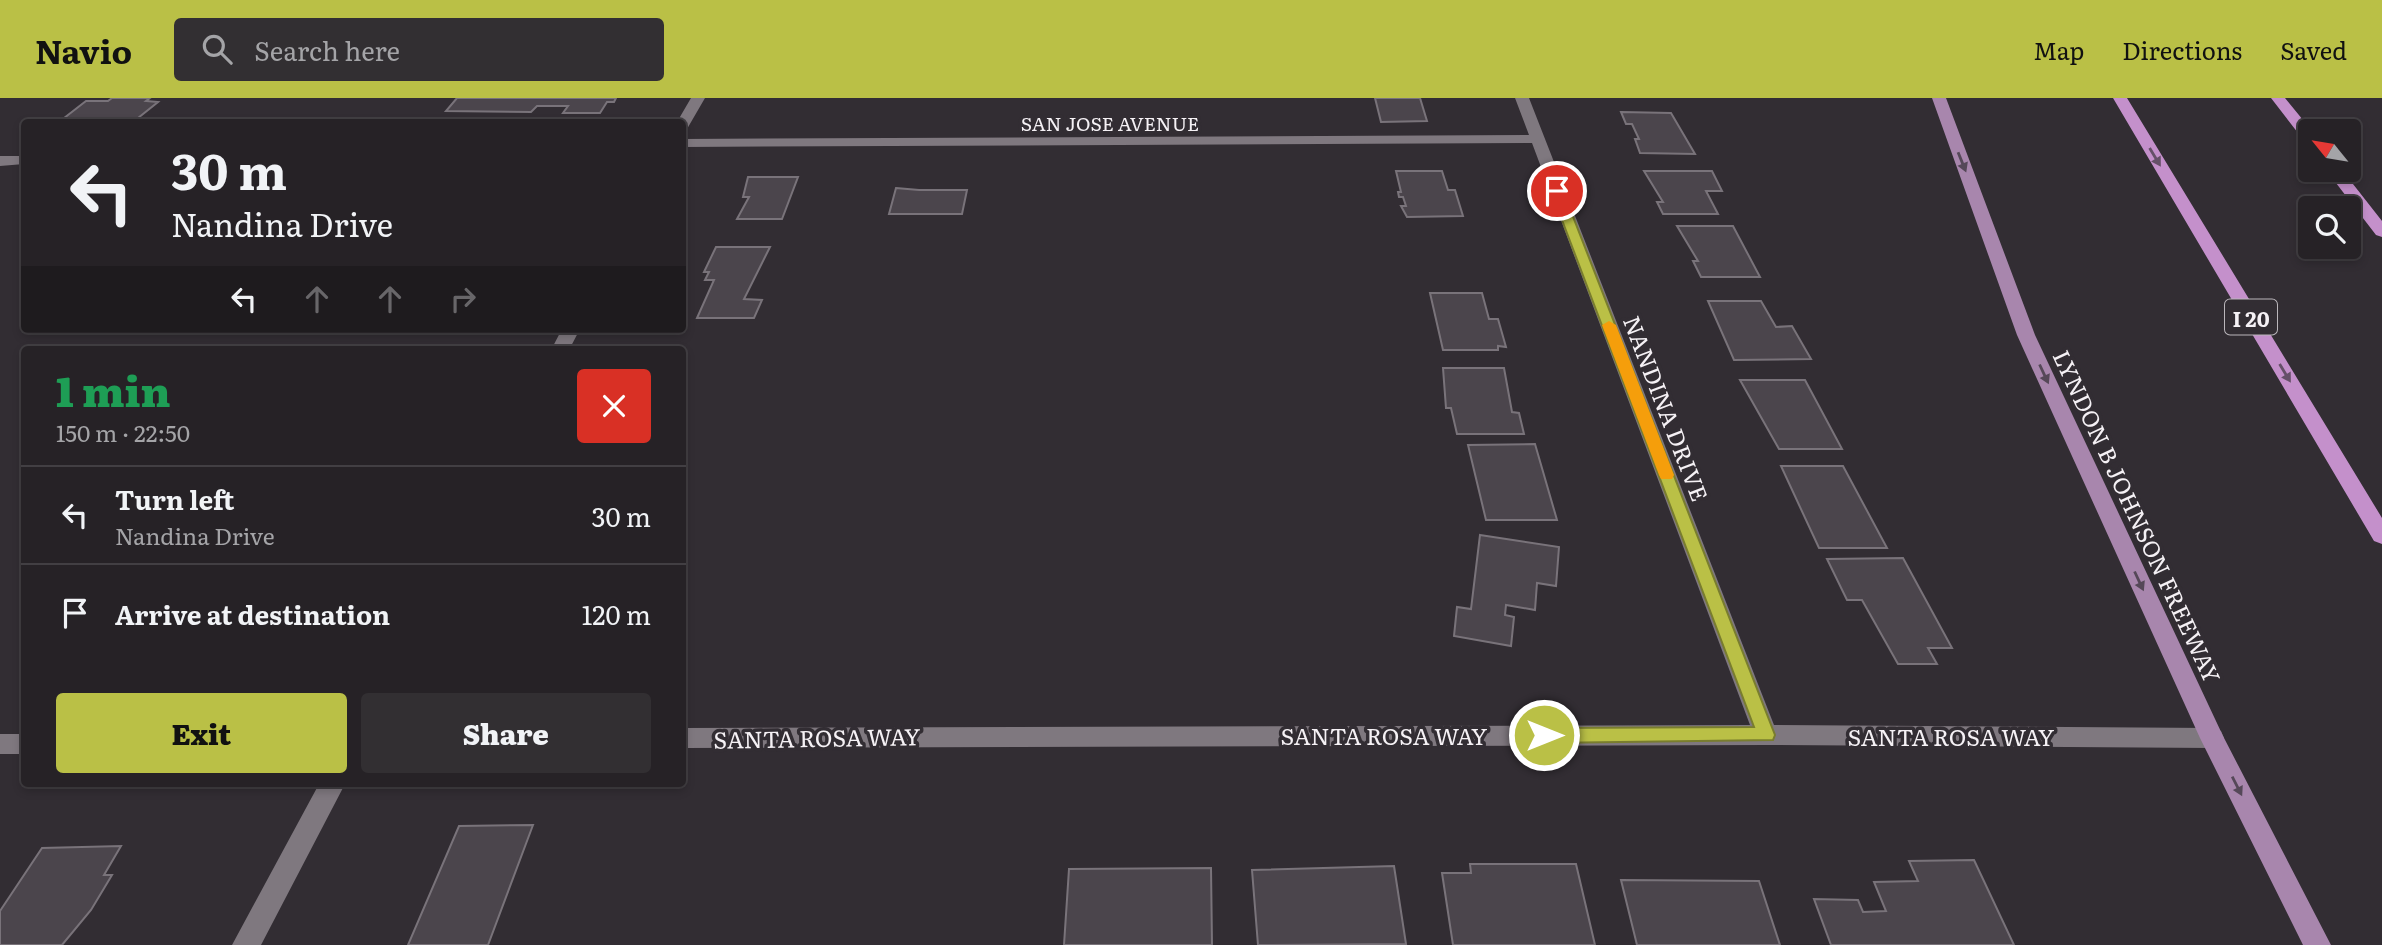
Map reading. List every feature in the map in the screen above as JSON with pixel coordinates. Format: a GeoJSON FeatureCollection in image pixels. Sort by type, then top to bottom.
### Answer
{"type":"FeatureCollection","features":[{"type":"Feature","properties":{"kind":"highway","name":"I 20"},"geometry":{"type":"LineString","coordinates":[[2120,98],[2382,536]]}},
{"type":"Feature","properties":{"kind":"highway"},"geometry":{"type":"LineString","coordinates":[[2278,98],[2298,124]]}},
{"type":"Feature","properties":{"kind":"highway"},"geometry":{"type":"LineString","coordinates":[[2343,182],[2382,232]]}},
{"type":"Feature","properties":{"kind":"main road","name":"LYNDON B JOHNSON FREEWAY"},"geometry":{"type":"LineString","coordinates":[[1939,98],[2026,335],[2212,738],[2317,945]]}},
{"type":"Feature","properties":{"kind":"street"},"geometry":{"type":"LineString","coordinates":[[686,119],[698,98]]}},
{"type":"Feature","properties":{"kind":"street","name":"NANDINA DRIVE"},"geometry":{"type":"LineString","coordinates":[[1522,98],[1766,735]]}},
{"type":"Feature","properties":{"kind":"street","name":"SAN JOSE AVENUE"},"geometry":{"type":"LineString","coordinates":[[686,143],[1537,139]]}},
{"type":"Feature","properties":{"kind":"street"},"geometry":{"type":"LineString","coordinates":[[0,161],[21,160]]}},
{"type":"Feature","properties":{"kind":"street","name":"SANTA ROSA WAY"},"geometry":{"type":"LineString","coordinates":[[686,738],[1766,735],[2212,738]]}},
{"type":"Feature","properties":{"kind":"street"},"geometry":{"type":"LineString","coordinates":[[0,744],[21,744]]}},
{"type":"Feature","properties":{"kind":"street"},"geometry":{"type":"LineString","coordinates":[[246,945],[330,787]]}},
{"type":"Feature","properties":{"kind":"building"},"geometry":{"type":"Polygon","coordinates":[[[112,98],[150,98],[146,101],[158,102],[137,119],[63,119],[86,101],[108,101],[112,98]]]}},
{"type":"Feature","properties":{"kind":"building"},"geometry":{"type":"Polygon","coordinates":[[[457,98],[616,98],[614,102],[607,102],[600,113],[563,113],[568,106],[537,106],[531,112],[446,111],[457,98]]]}},
{"type":"Feature","properties":{"kind":"building"},"geometry":{"type":"Polygon","coordinates":[[[1375,98],[1420,98],[1427,121],[1381,122],[1375,98]]]}},
{"type":"Feature","properties":{"kind":"building"},"geometry":{"type":"Polygon","coordinates":[[[1621,112],[1671,113],[1695,154],[1640,153],[1635,139],[1639,139],[1632,124],[1626,124],[1621,112]]]}},
{"type":"Feature","properties":{"kind":"building"},"geometry":{"type":"Polygon","coordinates":[[[1396,171],[1442,171],[1448,190],[1455,190],[1463,216],[1407,217],[1401,206],[1406,206],[1403,197],[1399,197],[1398,192],[1401,192],[1396,171]]]}},
{"type":"Feature","properties":{"kind":"building"},"geometry":{"type":"Polygon","coordinates":[[[1644,171],[1712,171],[1722,191],[1706,191],[1718,214],[1663,214],[1657,202],[1663,202],[1644,171]]]}},
{"type":"Feature","properties":{"kind":"building"},"geometry":{"type":"Polygon","coordinates":[[[748,177],[798,177],[782,219],[737,219],[749,197],[743,197],[748,177]]]}},
{"type":"Feature","properties":{"kind":"building"},"geometry":{"type":"Polygon","coordinates":[[[896,188],[967,190],[962,214],[889,214],[896,188]]]}},
{"type":"Feature","properties":{"kind":"building"},"geometry":{"type":"Polygon","coordinates":[[[1677,226],[1733,226],[1760,277],[1701,277],[1693,261],[1698,261],[1677,226]]]}},
{"type":"Feature","properties":{"kind":"building"},"geometry":{"type":"Polygon","coordinates":[[[716,247],[770,247],[744,299],[762,300],[754,318],[697,318],[714,280],[705,280],[709,272],[704,272],[716,247]]]}},
{"type":"Feature","properties":{"kind":"building"},"geometry":{"type":"Polygon","coordinates":[[[1430,293],[1482,293],[1489,319],[1498,319],[1506,347],[1498,346],[1498,350],[1443,350],[1430,293]]]}},
{"type":"Feature","properties":{"kind":"building"},"geometry":{"type":"Polygon","coordinates":[[[1708,301],[1761,301],[1776,327],[1792,326],[1811,359],[1734,360],[1708,301]]]}},
{"type":"Feature","properties":{"kind":"building"},"geometry":{"type":"Polygon","coordinates":[[[1443,368],[1504,368],[1512,412],[1519,413],[1524,434],[1457,434],[1451,408],[1446,408],[1443,368]]]}},
{"type":"Feature","properties":{"kind":"building"},"geometry":{"type":"Polygon","coordinates":[[[1740,380],[1805,380],[1842,449],[1779,449],[1740,380]]]}},
{"type":"Feature","properties":{"kind":"building"},"geometry":{"type":"Polygon","coordinates":[[[1535,444],[1557,520],[1486,520],[1468,445],[1535,444]]]}},
{"type":"Feature","properties":{"kind":"building"},"geometry":{"type":"Polygon","coordinates":[[[1781,466],[1843,466],[1887,548],[1819,548],[1781,466]]]}},
{"type":"Feature","properties":{"kind":"building"},"geometry":{"type":"Polygon","coordinates":[[[1480,535],[1559,547],[1556,586],[1537,583],[1535,610],[1506,605],[1505,615],[1514,617],[1511,646],[1454,636],[1457,607],[1471,609],[1480,535]]]}},
{"type":"Feature","properties":{"kind":"building"},"geometry":{"type":"Polygon","coordinates":[[[1903,558],[1952,648],[1928,648],[1937,664],[1898,664],[1862,600],[1847,600],[1827,559],[1903,558]]]}},
{"type":"Feature","properties":{"kind":"building"},"geometry":{"type":"Polygon","coordinates":[[[533,825],[488,945],[408,945],[459,826],[533,825]]]}},
{"type":"Feature","properties":{"kind":"building"},"geometry":{"type":"Polygon","coordinates":[[[121,846],[104,875],[112,875],[91,910],[62,945],[0,945],[0,911],[42,848],[121,846]]]}},
{"type":"Feature","properties":{"kind":"building"},"geometry":{"type":"Polygon","coordinates":[[[1974,860],[2014,945],[1831,945],[1814,899],[1858,900],[1863,912],[1886,911],[1874,882],[1918,881],[1909,861],[1974,860]]]}},
{"type":"Feature","properties":{"kind":"building"},"geometry":{"type":"Polygon","coordinates":[[[1470,864],[1576,864],[1595,945],[1453,945],[1442,873],[1471,873],[1470,864]]]}},
{"type":"Feature","properties":{"kind":"building"},"geometry":{"type":"Polygon","coordinates":[[[1394,866],[1406,944],[1258,945],[1252,870],[1394,866]]]}},
{"type":"Feature","properties":{"kind":"building"},"geometry":{"type":"Polygon","coordinates":[[[1211,868],[1212,945],[1064,945],[1069,869],[1211,868]]]}},
{"type":"Feature","properties":{"kind":"building"},"geometry":{"type":"Polygon","coordinates":[[[1621,880],[1759,881],[1780,945],[1637,945],[1621,880]]]}},
{"type":"Feature","properties":{"kind":"slow traffic"},"geometry":{"type":"LineString","coordinates":[[1609,325],[1667,475]]}},
{"type":"Feature","properties":{"kind":"route"},"geometry":{"type":"LineString","coordinates":[[1544,735],[1766,735],[1557,191]]}}]}
